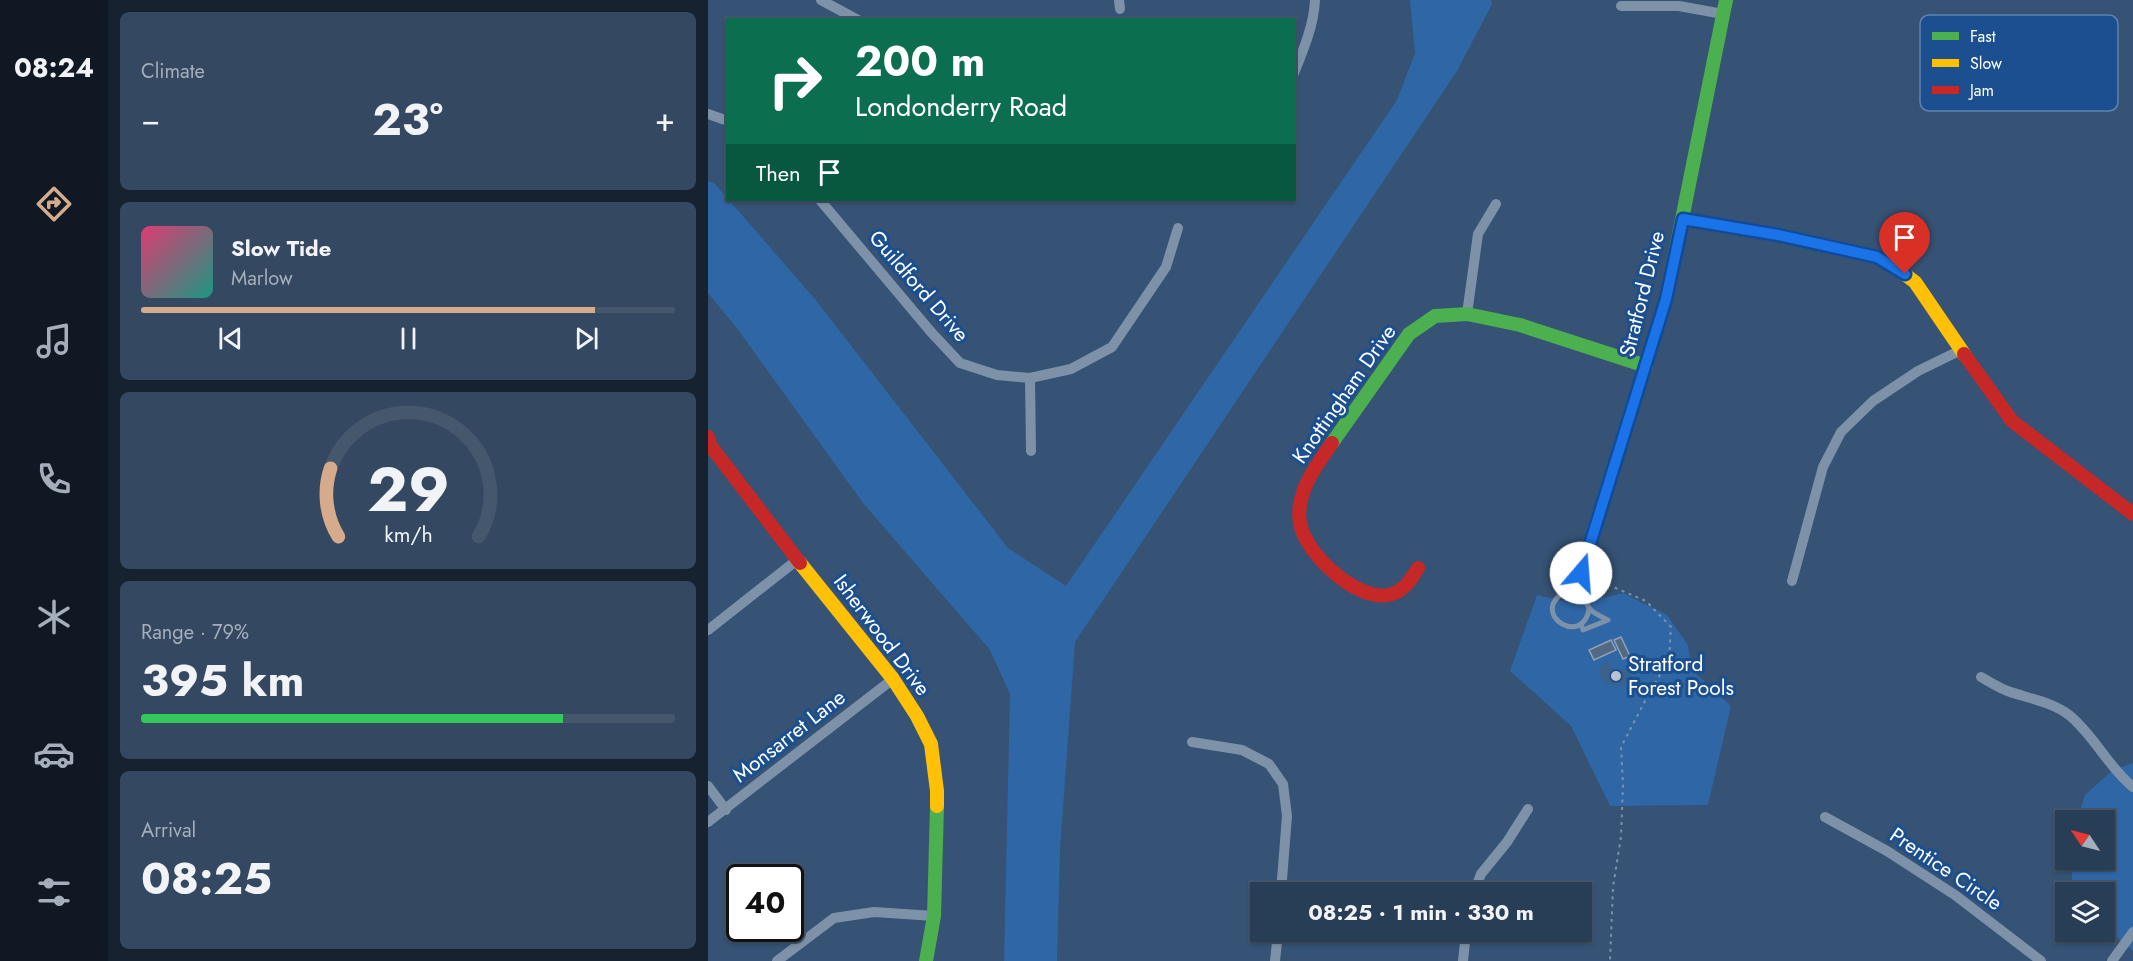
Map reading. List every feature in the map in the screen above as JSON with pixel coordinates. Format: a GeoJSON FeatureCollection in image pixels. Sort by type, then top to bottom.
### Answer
{"type":"FeatureCollection","features":[{"type":"Feature","properties":{"kind":"street"},"geometry":{"type":"LineString","coordinates":[[821,0],[854,18]]}},
{"type":"Feature","properties":{"kind":"street"},"geometry":{"type":"LineString","coordinates":[[1296,69],[1304,49],[1315,0]]}},
{"type":"Feature","properties":{"kind":"street","name":"Stratford Drive"},"geometry":{"type":"LineString","coordinates":[[1575,591],[1666,299],[1726,0]]}},
{"type":"Feature","properties":{"kind":"street"},"geometry":{"type":"LineString","coordinates":[[1621,6],[1678,6],[1724,14]]}},
{"type":"Feature","properties":{"kind":"street"},"geometry":{"type":"LineString","coordinates":[[708,114],[726,120]]}},
{"type":"Feature","properties":{"kind":"street","name":"Guildford Drive"},"geometry":{"type":"LineString","coordinates":[[821,201],[960,363],[997,375],[1030,378],[1071,369],[1112,346],[1166,267],[1178,228]]}},
{"type":"Feature","properties":{"kind":"street"},"geometry":{"type":"LineString","coordinates":[[1467,314],[1478,234],[1496,204]]}},
{"type":"Feature","properties":{"kind":"street"},"geometry":{"type":"LineString","coordinates":[[1683,219],[1778,235],[1877,257],[1895,267],[1915,282],[2012,421],[2133,514]]}},
{"type":"Feature","properties":{"kind":"street","name":"Knottingham Drive"},"geometry":{"type":"LineString","coordinates":[[1418,568],[1403,590],[1386,596],[1365,592],[1317,559],[1305,543],[1299,525],[1302,501],[1310,474],[1409,334],[1435,316],[1467,314],[1520,325],[1646,366]]}},
{"type":"Feature","properties":{"kind":"street"},"geometry":{"type":"LineString","coordinates":[[1792,581],[1823,467],[1841,432],[1873,401],[1918,371],[1961,350]]}},
{"type":"Feature","properties":{"kind":"street"},"geometry":{"type":"LineString","coordinates":[[1030,378],[1031,451]]}},
{"type":"Feature","properties":{"kind":"street","name":"Isherwood Drive"},"geometry":{"type":"LineString","coordinates":[[709,443],[797,560],[893,679],[918,716],[931,744],[937,791],[934,916],[926,961]]}},
{"type":"Feature","properties":{"kind":"street"},"geometry":{"type":"LineString","coordinates":[[708,630],[797,560]]}},
{"type":"Feature","properties":{"kind":"street"},"geometry":{"type":"LineString","coordinates":[[1981,676],[2004,689],[2068,714],[2133,788]]}},
{"type":"Feature","properties":{"kind":"street","name":"Monsarret Lane"},"geometry":{"type":"LineString","coordinates":[[708,822],[893,679]]}},
{"type":"Feature","properties":{"kind":"street"},"geometry":{"type":"LineString","coordinates":[[1192,742],[1242,750],[1269,764],[1283,784],[1287,816],[1282,882]]}},
{"type":"Feature","properties":{"kind":"street"},"geometry":{"type":"LineString","coordinates":[[708,786],[726,810]]}},
{"type":"Feature","properties":{"kind":"street"},"geometry":{"type":"LineString","coordinates":[[1478,882],[1481,874],[1507,842],[1528,809]]}},
{"type":"Feature","properties":{"kind":"street","name":"Prentice Circle"},"geometry":{"type":"LineString","coordinates":[[1825,817],[1887,851],[1955,895],[2040,961]]}},
{"type":"Feature","properties":{"kind":"street"},"geometry":{"type":"LineString","coordinates":[[777,961],[834,918],[874,912],[934,916]]}},
{"type":"Feature","properties":{"kind":"street"},"geometry":{"type":"LineString","coordinates":[[2112,961],[2133,932]]}},
{"type":"Feature","properties":{"kind":"street"},"geometry":{"type":"LineString","coordinates":[[1275,961],[1277,942]]}},
{"type":"Feature","properties":{"kind":"street"},"geometry":{"type":"LineString","coordinates":[[1464,961],[1465,942]]}},
{"type":"Feature","properties":{"kind":"lane"},"geometry":{"type":"LineString","coordinates":[[1581,624],[1583,630],[1608,620],[1589,609],[1585,598],[1575,591],[1563,593],[1555,601],[1553,612],[1558,622],[1563,625],[1575,627],[1581,624],[1589,609]]}},
{"type":"Feature","properties":{"kind":"path"},"geometry":{"type":"LineString","coordinates":[[1581,573],[1646,601],[1671,627],[1670,659],[1621,747],[1623,785],[1621,837],[1613,887],[1610,961]]}},
{"type":"Feature","properties":{"kind":"shaded area"},"geometry":{"type":"Polygon","coordinates":[[[1410,0],[1491,0],[1492,4],[1457,71],[1075,642],[1060,850],[1057,961],[1004,961],[1010,694],[990,650],[863,503],[736,327],[708,293],[708,181],[715,184],[726,197],[726,201],[730,201],[815,299],[1008,548],[1066,586],[1397,100],[1415,53],[1410,0]]]}},
{"type":"Feature","properties":{"kind":"shaded area"},"geometry":{"type":"Polygon","coordinates":[[[1623,593],[1667,615],[1688,645],[1691,669],[1731,706],[1708,805],[1610,806],[1571,726],[1510,671],[1537,595],[1576,604],[1623,593]]]}},
{"type":"Feature","properties":{"kind":"shaded area","name":"Stratford Forest Pools"},"geometry":{"type":"Polygon","coordinates":[[[1609,661],[1613,671],[1628,669],[1633,681],[1622,686],[1604,684],[1599,672],[1602,665],[1609,661]]]}},
{"type":"Feature","properties":{"kind":"shaded area"},"geometry":{"type":"Polygon","coordinates":[[[2133,763],[2133,951],[2115,936],[2115,882],[2072,882],[2072,870],[2115,870],[2115,810],[2080,810],[2085,795],[2113,770],[2133,763]]]}},
{"type":"Feature","properties":{"kind":"building"},"geometry":{"type":"Polygon","coordinates":[[[1621,637],[1630,656],[1623,659],[1614,640],[1621,637]]]}},
{"type":"Feature","properties":{"kind":"building"},"geometry":{"type":"Polygon","coordinates":[[[1611,640],[1616,650],[1594,660],[1589,650],[1611,640]]]}},
{"type":"Feature","properties":{"kind":"traffic: fast"},"geometry":{"type":"LineString","coordinates":[[1575,591],[1666,299],[1726,0]]}},
{"type":"Feature","properties":{"kind":"traffic: fast"},"geometry":{"type":"LineString","coordinates":[[1332,443],[1409,334],[1435,316],[1467,314],[1520,325],[1646,366]]}},
{"type":"Feature","properties":{"kind":"traffic: fast"},"geometry":{"type":"LineString","coordinates":[[926,961],[934,916],[937,806]]}},
{"type":"Feature","properties":{"kind":"traffic: slow"},"geometry":{"type":"LineString","coordinates":[[1683,219],[1778,235],[1877,257],[1915,282],[1964,354]]}},
{"type":"Feature","properties":{"kind":"traffic: slow"},"geometry":{"type":"LineString","coordinates":[[800,563],[893,679],[917,716],[931,744],[937,806]]}},
{"type":"Feature","properties":{"kind":"traffic: jam"},"geometry":{"type":"LineString","coordinates":[[1964,354],[2012,421],[2133,514]]}},
{"type":"Feature","properties":{"kind":"traffic: jam"},"geometry":{"type":"LineString","coordinates":[[708,437],[710,445],[800,563]]}},
{"type":"Feature","properties":{"kind":"traffic: jam"},"geometry":{"type":"LineString","coordinates":[[1332,443],[1308,480],[1301,501],[1300,523],[1312,549],[1323,562],[1350,585],[1379,595],[1392,594],[1401,590],[1418,568]]}},
{"type":"Feature","properties":{"kind":"place","name":"Stratford Forest Pools"},"geometry":{"type":"Point","coordinates":[1616,676]}},
{"type":"Feature","properties":{"kind":"route"},"geometry":{"type":"LineString","coordinates":[[1581,573],[1666,299],[1683,219],[1778,235],[1877,257],[1905,274]]}}]}
